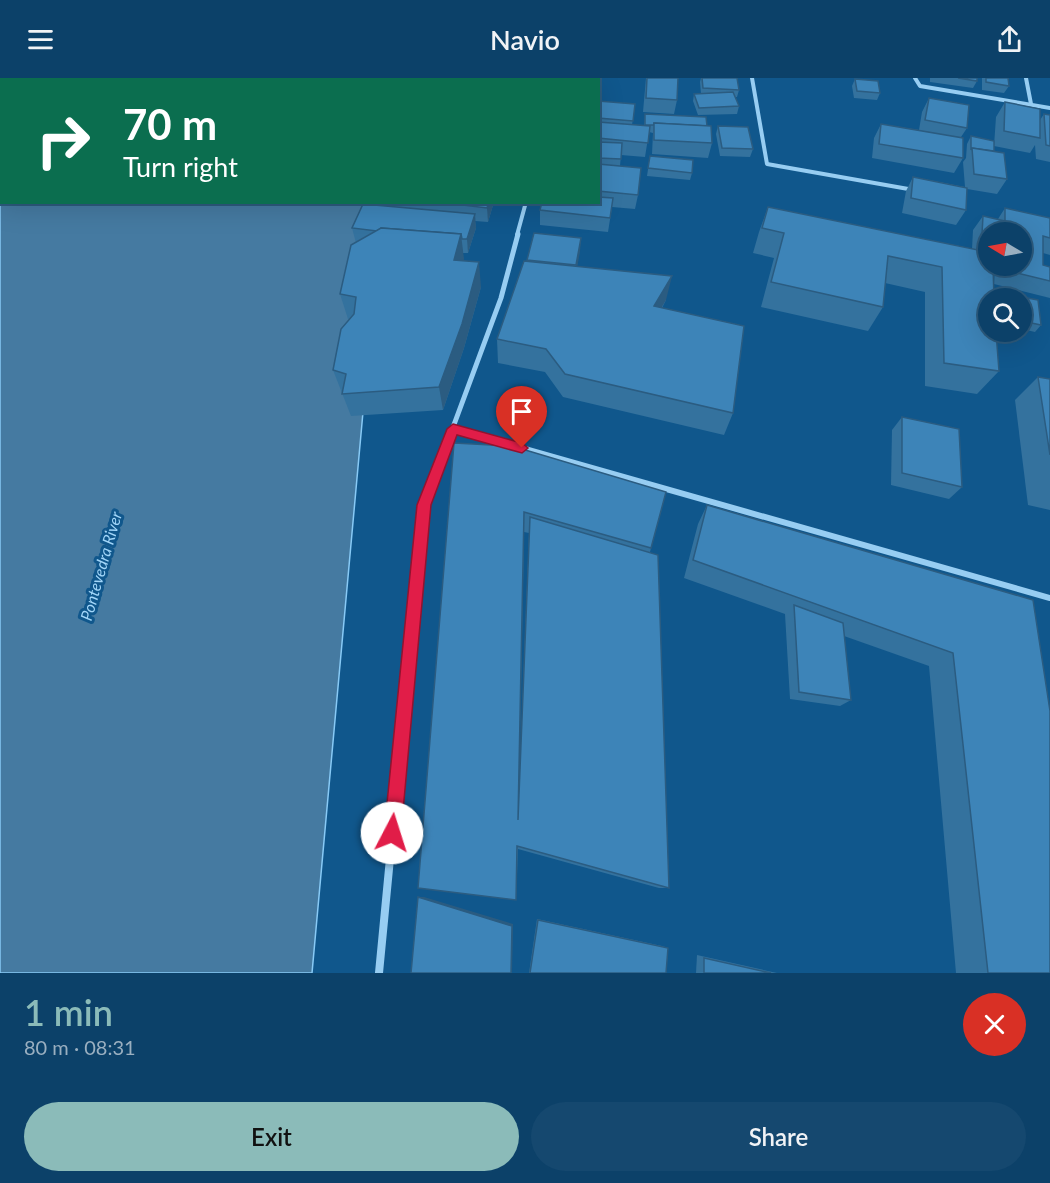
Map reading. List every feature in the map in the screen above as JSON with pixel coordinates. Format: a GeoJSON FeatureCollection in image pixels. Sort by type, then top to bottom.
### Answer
{"type":"FeatureCollection","features":[{"type":"Feature","properties":{"kind":"street"},"geometry":{"type":"LineString","coordinates":[[752,78],[767,164],[925,192]]}},
{"type":"Feature","properties":{"kind":"street"},"geometry":{"type":"LineString","coordinates":[[915,78],[920,86],[1050,108]]}},
{"type":"Feature","properties":{"kind":"street"},"geometry":{"type":"LineString","coordinates":[[1026,78],[1031,104]]}},
{"type":"Feature","properties":{"kind":"street"},"geometry":{"type":"LineString","coordinates":[[379,973],[424,505],[501,298],[525,204]]}},
{"type":"Feature","properties":{"kind":"street"},"geometry":{"type":"LineString","coordinates":[[453,429],[1050,598]]}},
{"type":"Feature","properties":{"kind":"water","name":"Pontevedra River"},"geometry":{"type":"Polygon","coordinates":[[[0,204],[388,204],[373,302],[312,973],[0,973],[0,204]]]}},
{"type":"Feature","properties":{"kind":"building"},"geometry":{"type":"Polygon","coordinates":[[[647,78],[678,78],[677,100],[646,98],[647,78]]]}},
{"type":"Feature","properties":{"kind":"building"},"geometry":{"type":"Polygon","coordinates":[[[702,78],[737,78],[739,90],[703,88],[702,78]]]}},
{"type":"Feature","properties":{"kind":"building"},"geometry":{"type":"Polygon","coordinates":[[[958,78],[977,78],[977,81],[958,78]]]}},
{"type":"Feature","properties":{"kind":"building"},"geometry":{"type":"Polygon","coordinates":[[[986,78],[1008,78],[1009,86],[986,82],[986,78]]]}},
{"type":"Feature","properties":{"kind":"building"},"geometry":{"type":"Polygon","coordinates":[[[855,79],[878,81],[880,93],[857,91],[855,79]]]}},
{"type":"Feature","properties":{"kind":"building"},"geometry":{"type":"Polygon","coordinates":[[[733,92],[739,106],[699,108],[694,94],[733,92]]]}},
{"type":"Feature","properties":{"kind":"building"},"geometry":{"type":"Polygon","coordinates":[[[929,98],[969,105],[967,128],[925,120],[929,98]]]}},
{"type":"Feature","properties":{"kind":"building"},"geometry":{"type":"Polygon","coordinates":[[[600,101],[635,104],[633,121],[600,118],[600,101]]]}},
{"type":"Feature","properties":{"kind":"building"},"geometry":{"type":"Polygon","coordinates":[[[1005,102],[1040,109],[1040,138],[1004,131],[1005,102]]]}},
{"type":"Feature","properties":{"kind":"building"},"geometry":{"type":"Polygon","coordinates":[[[645,114],[706,117],[707,126],[654,123],[654,125],[645,125],[645,114]]]}},
{"type":"Feature","properties":{"kind":"building"},"geometry":{"type":"Polygon","coordinates":[[[1044,114],[1050,115],[1050,146],[1046,145],[1044,114]]]}},
{"type":"Feature","properties":{"kind":"building"},"geometry":{"type":"Polygon","coordinates":[[[600,122],[650,126],[648,143],[600,138],[600,122]]]}},
{"type":"Feature","properties":{"kind":"building"},"geometry":{"type":"Polygon","coordinates":[[[654,123],[711,126],[712,143],[654,140],[654,123]]]}},
{"type":"Feature","properties":{"kind":"building"},"geometry":{"type":"Polygon","coordinates":[[[881,124],[963,138],[963,158],[879,144],[881,124]]]}},
{"type":"Feature","properties":{"kind":"building"},"geometry":{"type":"Polygon","coordinates":[[[718,126],[748,127],[753,149],[722,148],[718,126]]]}},
{"type":"Feature","properties":{"kind":"building"},"geometry":{"type":"Polygon","coordinates":[[[971,136],[994,141],[994,151],[972,148],[971,150],[971,136]]]}},
{"type":"Feature","properties":{"kind":"building"},"geometry":{"type":"Polygon","coordinates":[[[600,142],[622,143],[621,159],[600,158],[600,142]]]}},
{"type":"Feature","properties":{"kind":"building"},"geometry":{"type":"Polygon","coordinates":[[[972,148],[1004,153],[1007,179],[974,174],[972,148]]]}},
{"type":"Feature","properties":{"kind":"building"},"geometry":{"type":"Polygon","coordinates":[[[650,156],[693,160],[692,173],[648,168],[650,156]]]}},
{"type":"Feature","properties":{"kind":"building"},"geometry":{"type":"Polygon","coordinates":[[[600,164],[641,168],[638,195],[600,191],[600,164]]]}},
{"type":"Feature","properties":{"kind":"building"},"geometry":{"type":"Polygon","coordinates":[[[913,177],[967,188],[966,210],[911,198],[913,177]]]}},
{"type":"Feature","properties":{"kind":"building"},"geometry":{"type":"Polygon","coordinates":[[[600,197],[613,198],[610,218],[540,210],[542,204],[600,204],[600,197]]]}},
{"type":"Feature","properties":{"kind":"building"},"geometry":{"type":"Polygon","coordinates":[[[363,204],[475,214],[467,239],[462,239],[461,234],[352,228],[363,204]]]}},
{"type":"Feature","properties":{"kind":"building"},"geometry":{"type":"Polygon","coordinates":[[[454,204],[488,204],[487,208],[454,204]]]}},
{"type":"Feature","properties":{"kind":"building"},"geometry":{"type":"Polygon","coordinates":[[[768,207],[978,250],[978,276],[993,276],[994,288],[978,288],[978,342],[997,342],[999,371],[944,363],[942,267],[888,256],[883,307],[771,282],[784,233],[762,228],[768,207]]]}},
{"type":"Feature","properties":{"kind":"building"},"geometry":{"type":"Polygon","coordinates":[[[1005,208],[1050,218],[1050,238],[1043,236],[1043,265],[1050,267],[1050,281],[1030,276],[1032,276],[1032,222],[983,222],[983,216],[1005,221],[1005,208]]]}},
{"type":"Feature","properties":{"kind":"building"},"geometry":{"type":"Polygon","coordinates":[[[381,228],[461,234],[454,260],[479,262],[462,324],[439,387],[342,394],[346,374],[333,370],[341,329],[354,314],[356,297],[340,294],[351,245],[381,228]]]}},
{"type":"Feature","properties":{"kind":"building"},"geometry":{"type":"Polygon","coordinates":[[[534,233],[581,238],[576,265],[527,260],[534,233]]]}},
{"type":"Feature","properties":{"kind":"building"},"geometry":{"type":"Polygon","coordinates":[[[524,261],[672,276],[654,306],[744,326],[733,413],[565,374],[546,349],[497,339],[524,261]]]}},
{"type":"Feature","properties":{"kind":"building"},"geometry":{"type":"Polygon","coordinates":[[[1032,299],[1038,300],[1041,325],[1032,323],[1032,299]]]}},
{"type":"Feature","properties":{"kind":"building"},"geometry":{"type":"Polygon","coordinates":[[[1038,377],[1050,379],[1050,455],[1038,377]]]}},
{"type":"Feature","properties":{"kind":"building"},"geometry":{"type":"Polygon","coordinates":[[[902,417],[959,429],[962,487],[902,473],[902,417]]]}},
{"type":"Feature","properties":{"kind":"building"},"geometry":{"type":"Polygon","coordinates":[[[454,443],[512,446],[666,492],[651,548],[524,512],[518,820],[530,517],[658,555],[669,888],[517,846],[516,900],[418,888],[454,443]]]}},
{"type":"Feature","properties":{"kind":"building"},"geometry":{"type":"Polygon","coordinates":[[[707,505],[1033,600],[1050,711],[1050,973],[988,973],[953,653],[693,560],[707,505]]]}},
{"type":"Feature","properties":{"kind":"building"},"geometry":{"type":"Polygon","coordinates":[[[794,605],[843,623],[851,700],[799,692],[794,605]]]}},
{"type":"Feature","properties":{"kind":"building"},"geometry":{"type":"Polygon","coordinates":[[[418,897],[512,926],[511,973],[411,973],[418,897]]]}},
{"type":"Feature","properties":{"kind":"building"},"geometry":{"type":"Polygon","coordinates":[[[538,920],[668,948],[666,973],[530,973],[538,920]]]}},
{"type":"Feature","properties":{"kind":"building"},"geometry":{"type":"Polygon","coordinates":[[[704,958],[771,973],[704,973],[704,958]]]}},
{"type":"Feature","properties":{"kind":"route"},"geometry":{"type":"LineString","coordinates":[[392,833],[424,505],[453,429],[522,448]]}}]}
